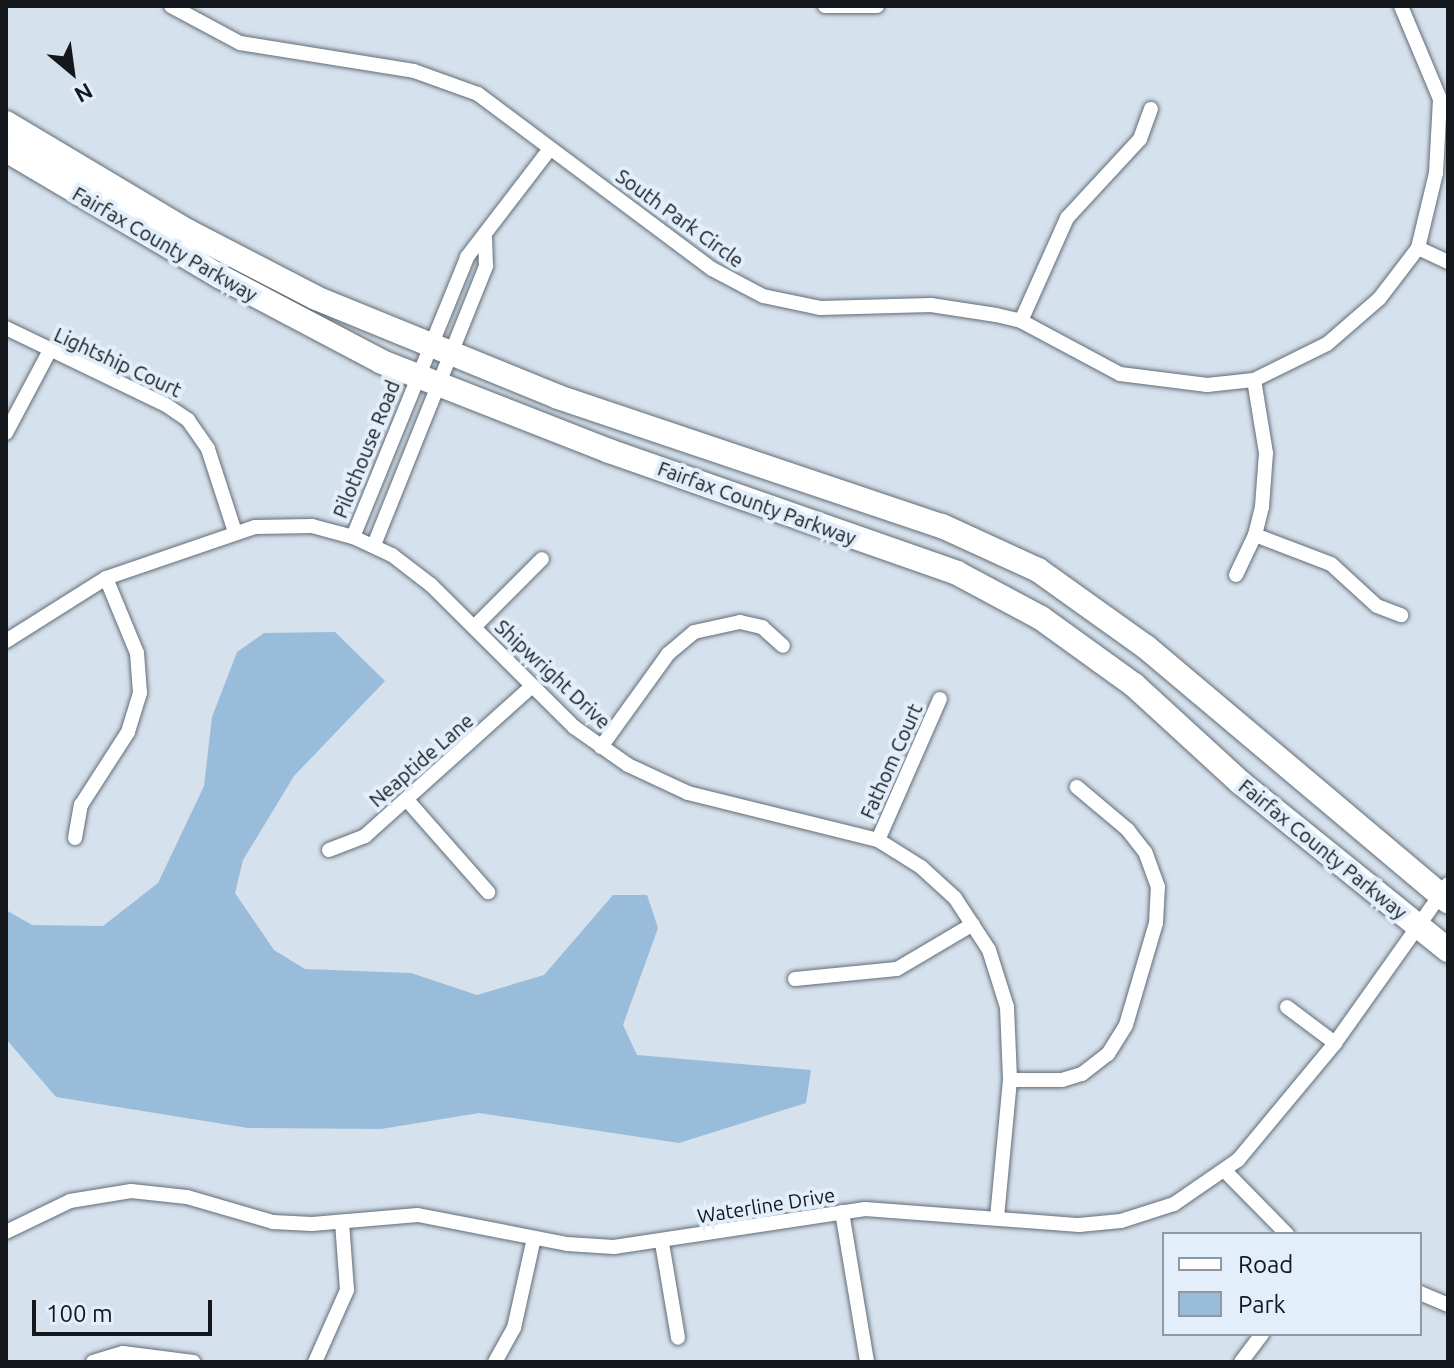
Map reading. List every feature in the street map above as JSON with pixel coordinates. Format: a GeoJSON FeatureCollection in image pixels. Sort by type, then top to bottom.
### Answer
{"type":"FeatureCollection","features":[{"type":"Feature","properties":{"kind":"highway","name":"Fairfax County Parkway"},"geometry":{"type":"LineString","coordinates":[[6,123],[251,265],[439,351],[942,526],[1038,570],[1146,647],[1445,893]]}},
{"type":"Feature","properties":{"kind":"highway","name":"Fairfax County Parkway"},"geometry":{"type":"LineString","coordinates":[[6,150],[221,277],[428,382],[957,573],[1041,618],[1134,685],[1241,783],[1448,950]]}},
{"type":"Feature","properties":{"kind":"street","name":"South Park Circle"},"geometry":{"type":"LineString","coordinates":[[171,6],[240,43],[382,64],[445,80],[506,112],[550,149],[712,269],[763,296],[820,308],[931,305],[1021,321],[1080,357],[1141,379],[1185,385],[1254,380],[1343,333],[1379,299],[1418,248],[1436,173],[1444,98],[1401,6]]}},
{"type":"Feature","properties":{"kind":"street"},"geometry":{"type":"LineString","coordinates":[[825,6],[877,6]]}},
{"type":"Feature","properties":{"kind":"street"},"geometry":{"type":"LineString","coordinates":[[1021,321],[1067,218],[1140,139],[1151,109]]}},
{"type":"Feature","properties":{"kind":"street"},"geometry":{"type":"LineString","coordinates":[[374,545],[467,257],[485,238],[550,149]]}},
{"type":"Feature","properties":{"kind":"street"},"geometry":{"type":"LineString","coordinates":[[428,382],[439,351],[486,266],[485,238]]}},
{"type":"Feature","properties":{"kind":"street"},"geometry":{"type":"LineString","coordinates":[[1418,248],[1448,262]]}},
{"type":"Feature","properties":{"kind":"street","name":"Lightship Court"},"geometry":{"type":"LineString","coordinates":[[6,328],[49,352],[166,405],[188,420],[208,449],[235,532]]}},
{"type":"Feature","properties":{"kind":"street"},"geometry":{"type":"LineString","coordinates":[[6,433],[49,352]]}},
{"type":"Feature","properties":{"kind":"street"},"geometry":{"type":"LineString","coordinates":[[1236,575],[1255,535],[1266,453],[1254,380]]}},
{"type":"Feature","properties":{"kind":"street","name":"Pilothouse Road"},"geometry":{"type":"LineString","coordinates":[[353,537],[428,382]]}},
{"type":"Feature","properties":{"kind":"street","name":"Shipwright Drive"},"geometry":{"type":"LineString","coordinates":[[6,641],[106,578],[235,532],[288,524],[353,537],[374,545],[416,572],[532,686],[601,747],[637,771],[688,793],[878,840],[938,881],[973,924],[1003,991],[1010,1080],[997,1218]]}},
{"type":"Feature","properties":{"kind":"street"},"geometry":{"type":"LineString","coordinates":[[1255,535],[1331,564],[1377,606],[1401,615]]}},
{"type":"Feature","properties":{"kind":"street"},"geometry":{"type":"LineString","coordinates":[[474,627],[542,559]]}},
{"type":"Feature","properties":{"kind":"street"},"geometry":{"type":"LineString","coordinates":[[75,838],[81,805],[128,732],[140,693],[137,653],[106,578]]}},
{"type":"Feature","properties":{"kind":"street"},"geometry":{"type":"LineString","coordinates":[[601,747],[668,654],[694,632],[740,622],[762,627],[783,646]]}},
{"type":"Feature","properties":{"kind":"street","name":"Neaptide Lane"},"geometry":{"type":"LineString","coordinates":[[329,850],[358,841],[532,686]]}},
{"type":"Feature","properties":{"kind":"street","name":"Fathom Court"},"geometry":{"type":"LineString","coordinates":[[878,840],[940,699]]}},
{"type":"Feature","properties":{"kind":"street"},"geometry":{"type":"LineString","coordinates":[[1010,1080],[1062,1080],[1082,1074],[1108,1054],[1126,1025],[1156,923],[1158,887],[1145,852],[1128,830],[1077,787]]}},
{"type":"Feature","properties":{"kind":"street"},"geometry":{"type":"LineString","coordinates":[[407,800],[488,892]]}},
{"type":"Feature","properties":{"kind":"street","name":"Waterline Drive"},"geometry":{"type":"LineString","coordinates":[[6,1231],[70,1201],[131,1191],[187,1197],[273,1222],[342,1222],[418,1215],[534,1238],[614,1247],[662,1243],[842,1212],[896,1210],[1079,1225],[1121,1221],[1174,1204],[1226,1172],[1335,1043],[1417,927],[1445,893]]}},
{"type":"Feature","properties":{"kind":"street"},"geometry":{"type":"LineString","coordinates":[[795,979],[897,969],[973,924]]}},
{"type":"Feature","properties":{"kind":"street"},"geometry":{"type":"LineString","coordinates":[[1287,1007],[1335,1043]]}},
{"type":"Feature","properties":{"kind":"street"},"geometry":{"type":"LineString","coordinates":[[1226,1172],[1285,1232]]}},
{"type":"Feature","properties":{"kind":"street"},"geometry":{"type":"LineString","coordinates":[[842,1212],[867,1362]]}},
{"type":"Feature","properties":{"kind":"street"},"geometry":{"type":"LineString","coordinates":[[315,1362],[347,1290],[342,1222]]}},
{"type":"Feature","properties":{"kind":"street"},"geometry":{"type":"LineString","coordinates":[[495,1362],[514,1328],[534,1238]]}},
{"type":"Feature","properties":{"kind":"street"},"geometry":{"type":"LineString","coordinates":[[662,1243],[678,1338]]}},
{"type":"Feature","properties":{"kind":"street"},"geometry":{"type":"LineString","coordinates":[[1422,1294],[1448,1305]]}},
{"type":"Feature","properties":{"kind":"street"},"geometry":{"type":"LineString","coordinates":[[1241,1362],[1260,1336]]}},
{"type":"Feature","properties":{"kind":"street"},"geometry":{"type":"LineString","coordinates":[[93,1362],[123,1353],[193,1362]]}},
{"type":"Feature","properties":{"kind":"green space"},"geometry":{"type":"Polygon","coordinates":[[[335,632],[385,681],[294,776],[243,860],[235,893],[274,950],[305,969],[411,973],[477,995],[544,975],[613,895],[647,895],[658,928],[623,1025],[637,1055],[811,1070],[806,1103],[679,1143],[479,1113],[381,1129],[248,1128],[56,1097],[6,1039],[6,910],[32,925],[103,926],[158,883],[204,786],[212,717],[237,652],[264,633],[335,632]]]}}]}
